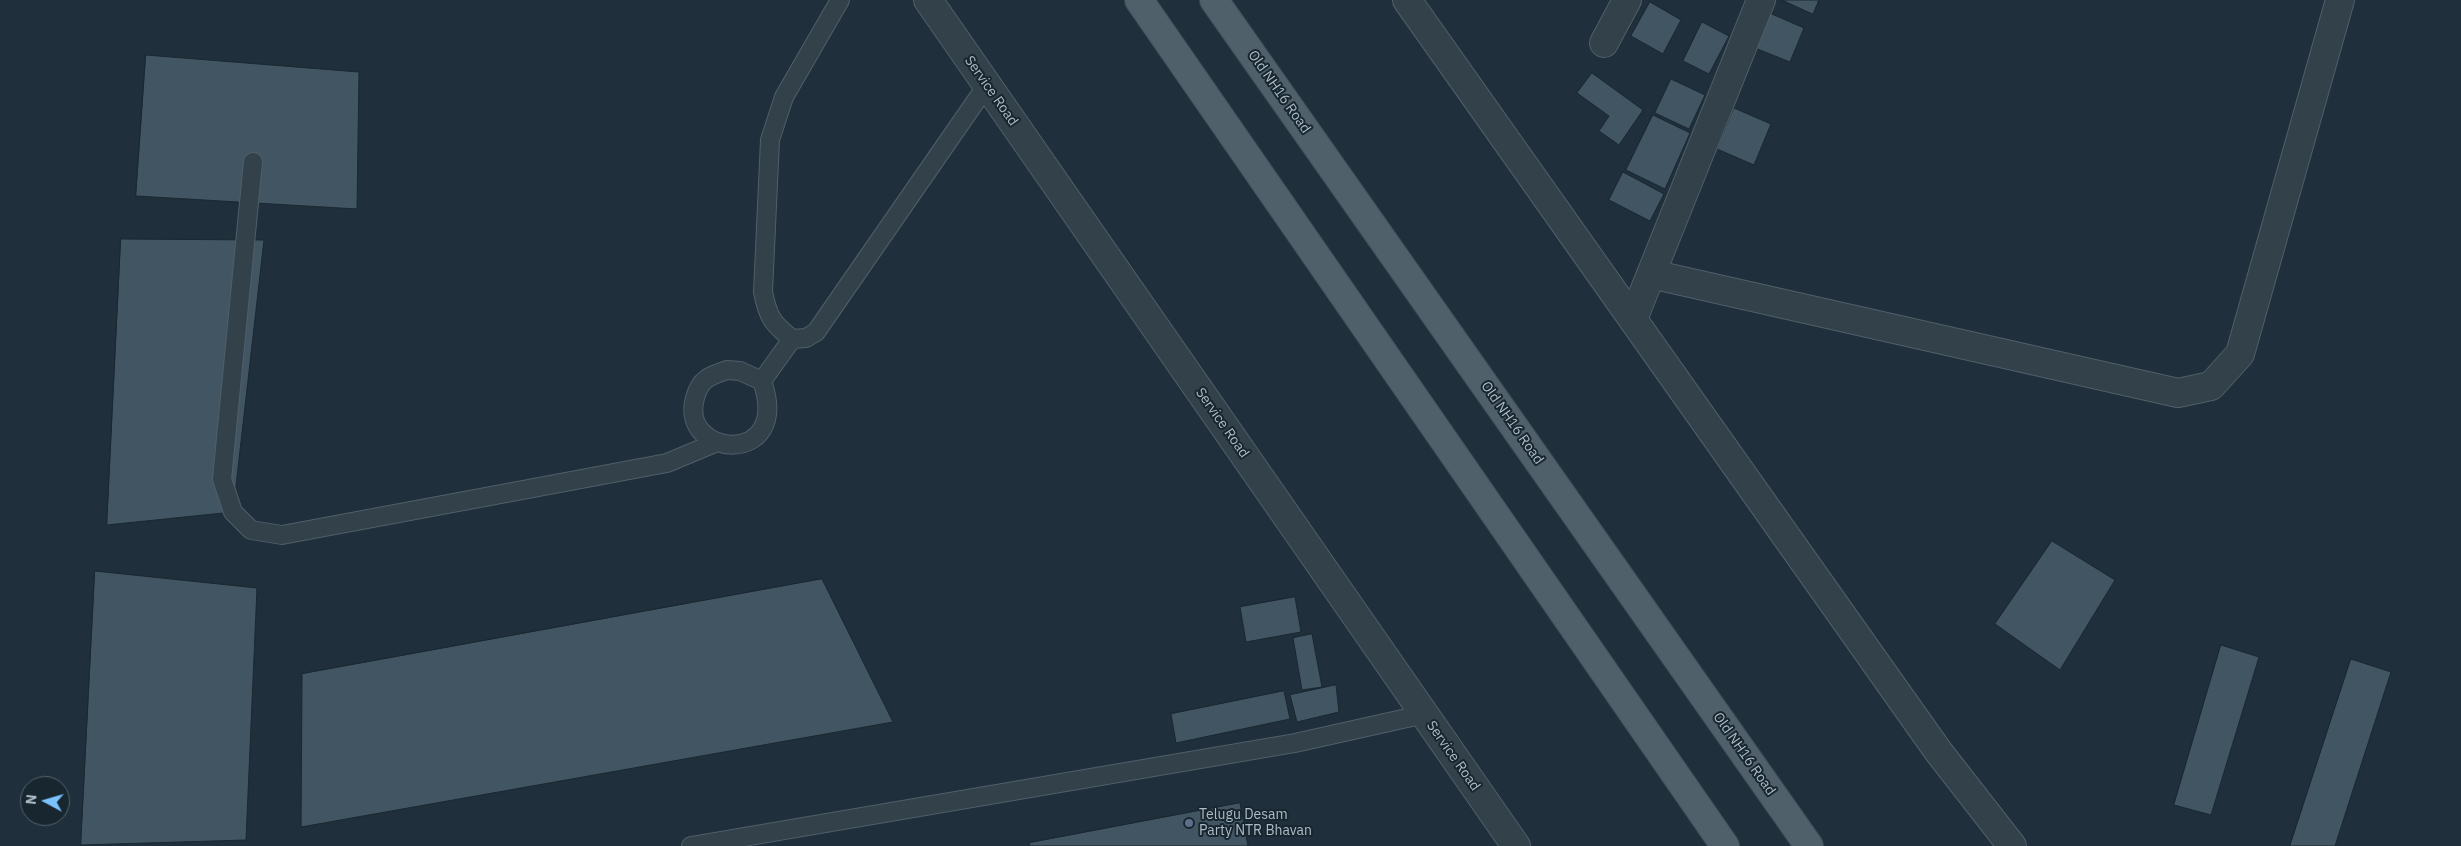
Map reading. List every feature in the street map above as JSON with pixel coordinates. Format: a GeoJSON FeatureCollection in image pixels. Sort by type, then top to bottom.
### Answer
{"type":"FeatureCollection","features":[{"type":"Feature","properties":{"kind":"main road"},"geometry":{"type":"LineString","coordinates":[[1139,0],[1726,846]]}},
{"type":"Feature","properties":{"kind":"main road","name":"Old NH16 Road"},"geometry":{"type":"LineString","coordinates":[[1214,0],[1809,846]]}},
{"type":"Feature","properties":{"kind":"street","name":"Service Road"},"geometry":{"type":"LineString","coordinates":[[928,0],[1516,846]]}},
{"type":"Feature","properties":{"kind":"street"},"geometry":{"type":"LineString","coordinates":[[1407,0],[1932,743],[2012,846]]}},
{"type":"Feature","properties":{"kind":"street"},"geometry":{"type":"LineString","coordinates":[[1604,43],[1627,0]]}},
{"type":"Feature","properties":{"kind":"street"},"geometry":{"type":"LineString","coordinates":[[1633,320],[1762,0]]}},
{"type":"Feature","properties":{"kind":"street"},"geometry":{"type":"LineString","coordinates":[[1651,274],[2178,393],[2211,386],[2240,354],[2340,0]]}},
{"type":"Feature","properties":{"kind":"lane"},"geometry":{"type":"LineString","coordinates":[[792,340],[777,328],[768,315],[763,292],[770,140],[784,97],[840,0]]}},
{"type":"Feature","properties":{"kind":"lane"},"geometry":{"type":"LineString","coordinates":[[762,381],[792,340],[806,338],[816,332],[987,85]]}},
{"type":"Feature","properties":{"kind":"lane"},"geometry":{"type":"LineString","coordinates":[[253,162],[222,479],[233,512],[251,530],[282,534],[657,465],[680,458],[715,443]]}},
{"type":"Feature","properties":{"kind":"lane"},"geometry":{"type":"LineString","coordinates":[[727,370],[740,371],[762,381],[768,399],[768,417],[758,434],[745,444],[728,446],[715,443],[704,434],[695,419],[694,402],[699,384],[712,375],[727,370]]}},
{"type":"Feature","properties":{"kind":"lane"},"geometry":{"type":"LineString","coordinates":[[691,846],[1295,743],[1425,714]]}},
{"type":"Feature","properties":{"kind":"building"},"geometry":{"type":"Polygon","coordinates":[[[1782,0],[1819,0],[1813,14],[1782,0]]]}},
{"type":"Feature","properties":{"kind":"building"},"geometry":{"type":"Polygon","coordinates":[[[1650,2],[1681,20],[1663,54],[1631,36],[1650,2]]]}},
{"type":"Feature","properties":{"kind":"building"},"geometry":{"type":"Polygon","coordinates":[[[1765,11],[1804,28],[1790,62],[1750,46],[1765,11]]]}},
{"type":"Feature","properties":{"kind":"building"},"geometry":{"type":"Polygon","coordinates":[[[1702,22],[1729,36],[1709,74],[1683,61],[1702,22]]]}},
{"type":"Feature","properties":{"kind":"building"},"geometry":{"type":"Polygon","coordinates":[[[146,55],[359,72],[357,209],[136,196],[146,55]]]}},
{"type":"Feature","properties":{"kind":"building"},"geometry":{"type":"Polygon","coordinates":[[[1592,73],[1643,110],[1619,145],[1599,131],[1609,116],[1577,93],[1592,73]]]}},
{"type":"Feature","properties":{"kind":"building"},"geometry":{"type":"Polygon","coordinates":[[[1671,79],[1705,95],[1689,129],[1655,113],[1671,79]]]}},
{"type":"Feature","properties":{"kind":"building"},"geometry":{"type":"Polygon","coordinates":[[[1734,108],[1771,124],[1754,165],[1717,149],[1734,108]]]}},
{"type":"Feature","properties":{"kind":"building"},"geometry":{"type":"Polygon","coordinates":[[[1653,115],[1690,133],[1665,189],[1626,170],[1653,115]]]}},
{"type":"Feature","properties":{"kind":"building"},"geometry":{"type":"Polygon","coordinates":[[[1623,172],[1664,194],[1650,221],[1609,200],[1623,172]]]}},
{"type":"Feature","properties":{"kind":"building"},"geometry":{"type":"Polygon","coordinates":[[[121,239],[264,240],[233,512],[107,525],[121,239]]]}},
{"type":"Feature","properties":{"kind":"building"},"geometry":{"type":"Polygon","coordinates":[[[2052,541],[2115,580],[2060,670],[1995,624],[2052,541]]]}},
{"type":"Feature","properties":{"kind":"building"},"geometry":{"type":"Polygon","coordinates":[[[95,571],[257,588],[246,840],[81,845],[95,571]]]}},
{"type":"Feature","properties":{"kind":"building"},"geometry":{"type":"Polygon","coordinates":[[[822,579],[893,722],[301,827],[302,674],[822,579]]]}},
{"type":"Feature","properties":{"kind":"building"},"geometry":{"type":"Polygon","coordinates":[[[1295,597],[1301,632],[1246,642],[1240,607],[1295,597]]]}},
{"type":"Feature","properties":{"kind":"building"},"geometry":{"type":"Polygon","coordinates":[[[1312,634],[1322,687],[1302,690],[1293,638],[1312,634]]]}},
{"type":"Feature","properties":{"kind":"building"},"geometry":{"type":"Polygon","coordinates":[[[2221,645],[2259,657],[2211,815],[2174,805],[2221,645]]]}},
{"type":"Feature","properties":{"kind":"building"},"geometry":{"type":"Polygon","coordinates":[[[2351,659],[2391,672],[2335,846],[2290,846],[2351,659]]]}},
{"type":"Feature","properties":{"kind":"building"},"geometry":{"type":"Polygon","coordinates":[[[1336,685],[1339,712],[1297,722],[1290,695],[1336,685]]]}},
{"type":"Feature","properties":{"kind":"building"},"geometry":{"type":"Polygon","coordinates":[[[1284,691],[1290,719],[1176,743],[1171,714],[1284,691]]]}},
{"type":"Feature","properties":{"kind":"building","name":"Telugu Desam Party NTR Bhavan"},"geometry":{"type":"Polygon","coordinates":[[[1240,803],[1248,846],[1030,846],[1029,843],[1240,803]]]}},
{"type":"Feature","properties":{"kind":"place","name":"Telugu Desam Party NTR Bhavan"},"geometry":{"type":"Point","coordinates":[1189,823]}}]}
